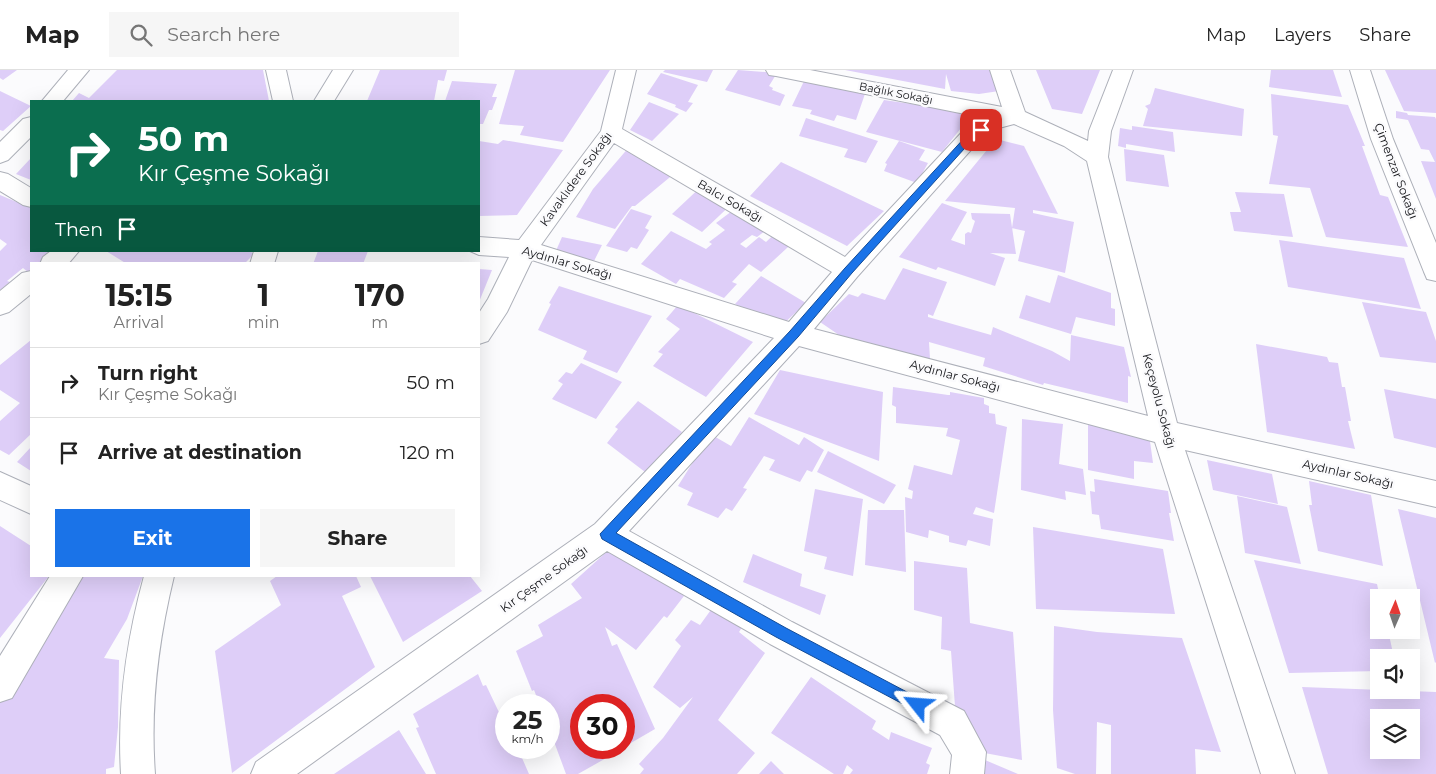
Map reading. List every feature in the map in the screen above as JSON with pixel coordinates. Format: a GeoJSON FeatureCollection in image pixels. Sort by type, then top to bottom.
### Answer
{"type":"FeatureCollection","features":[{"type":"Feature","properties":{"kind":"street"},"geometry":{"type":"LineString","coordinates":[[53,100],[79,70]]}},
{"type":"Feature","properties":{"kind":"street"},"geometry":{"type":"LineString","coordinates":[[276,70],[283,100]]}},
{"type":"Feature","properties":{"kind":"street"},"geometry":{"type":"LineString","coordinates":[[325,100],[344,70]]}},
{"type":"Feature","properties":{"kind":"street","name":"Kavaklıdere Sokağı"},"geometry":{"type":"LineString","coordinates":[[480,332],[498,305],[525,249],[611,132],[626,70]]}},
{"type":"Feature","properties":{"kind":"street","name":"Bağlık Sokağı"},"geometry":{"type":"LineString","coordinates":[[776,70],[1016,116]]}},
{"type":"Feature","properties":{"kind":"street"},"geometry":{"type":"LineString","coordinates":[[1000,70],[1016,116],[1072,142],[1097,157],[1100,131],[1124,70]]}},
{"type":"Feature","properties":{"kind":"street","name":"Çimenzar Sokağı"},"geometry":{"type":"LineString","coordinates":[[1360,70],[1382,139],[1436,272]]}},
{"type":"Feature","properties":{"kind":"street","name":"Kır Çeşme Sokağı"},"geometry":{"type":"LineString","coordinates":[[268,774],[606,534],[794,334],[848,270],[971,136],[990,123],[1016,116]]}},
{"type":"Feature","properties":{"kind":"street"},"geometry":{"type":"LineString","coordinates":[[0,155],[30,125]]}},
{"type":"Feature","properties":{"kind":"street","name":"Balcı Sokağı"},"geometry":{"type":"LineString","coordinates":[[611,132],[848,270]]}},
{"type":"Feature","properties":{"kind":"street","name":"Keçeyolu Sokağı"},"geometry":{"type":"LineString","coordinates":[[1097,157],[1166,433],[1278,774]]}},
{"type":"Feature","properties":{"kind":"street"},"geometry":{"type":"LineString","coordinates":[[0,180],[30,198]]}},
{"type":"Feature","properties":{"kind":"street","name":"Aydınlar Sokağı"},"geometry":{"type":"LineString","coordinates":[[480,246],[525,249],[794,334],[1166,433],[1436,494]]}},
{"type":"Feature","properties":{"kind":"street"},"geometry":{"type":"LineString","coordinates":[[0,305],[30,281]]}},
{"type":"Feature","properties":{"kind":"street"},"geometry":{"type":"LineString","coordinates":[[0,485],[30,500]]}},
{"type":"Feature","properties":{"kind":"street"},"geometry":{"type":"LineString","coordinates":[[606,534],[781,633],[952,723],[969,752],[967,774]]}},
{"type":"Feature","properties":{"kind":"street"},"geometry":{"type":"LineString","coordinates":[[0,686],[67,577]]}},
{"type":"Feature","properties":{"kind":"street"},"geometry":{"type":"LineString","coordinates":[[138,774],[136,750],[137,700],[143,645],[162,579]]}},
{"type":"Feature","properties":{"kind":"building"},"geometry":{"type":"Polygon","coordinates":[[[0,70],[17,70],[3,80],[0,78],[0,70]]]}},
{"type":"Feature","properties":{"kind":"building"},"geometry":{"type":"Polygon","coordinates":[[[117,70],[263,70],[269,100],[73,100],[79,93],[89,98],[117,70]]]}},
{"type":"Feature","properties":{"kind":"building"},"geometry":{"type":"Polygon","coordinates":[[[380,70],[447,70],[444,81],[438,80],[434,100],[367,100],[380,70]]]}},
{"type":"Feature","properties":{"kind":"building"},"geometry":{"type":"Polygon","coordinates":[[[515,70],[610,70],[563,142],[520,135],[524,126],[499,124],[515,70]]]}},
{"type":"Feature","properties":{"kind":"building"},"geometry":{"type":"Polygon","coordinates":[[[665,70],[713,70],[707,82],[663,72],[665,70]]]}},
{"type":"Feature","properties":{"kind":"building"},"geometry":{"type":"Polygon","coordinates":[[[738,70],[777,73],[769,86],[773,88],[772,90],[785,95],[780,106],[725,90],[738,70]]]}},
{"type":"Feature","properties":{"kind":"building"},"geometry":{"type":"Polygon","coordinates":[[[845,70],[991,70],[999,91],[979,94],[951,91],[946,74],[945,89],[845,70]]]}},
{"type":"Feature","properties":{"kind":"building"},"geometry":{"type":"Polygon","coordinates":[[[1036,70],[1100,70],[1082,114],[1052,109],[1036,70]]]}},
{"type":"Feature","properties":{"kind":"building"},"geometry":{"type":"Polygon","coordinates":[[[1271,70],[1333,70],[1342,97],[1269,87],[1271,70]]]}},
{"type":"Feature","properties":{"kind":"building"},"geometry":{"type":"Polygon","coordinates":[[[1385,70],[1436,70],[1436,113],[1404,111],[1385,70]]]}},
{"type":"Feature","properties":{"kind":"building"},"geometry":{"type":"Polygon","coordinates":[[[661,73],[698,85],[688,102],[693,103],[686,112],[675,107],[676,105],[647,94],[661,73]]]}},
{"type":"Feature","properties":{"kind":"building"},"geometry":{"type":"Polygon","coordinates":[[[806,77],[867,88],[856,120],[837,115],[834,121],[810,114],[812,110],[792,106],[806,77]]]}},
{"type":"Feature","properties":{"kind":"building"},"geometry":{"type":"Polygon","coordinates":[[[452,81],[497,84],[492,97],[497,97],[492,110],[489,110],[483,124],[480,124],[480,100],[445,100],[452,81]]]}},
{"type":"Feature","properties":{"kind":"building"},"geometry":{"type":"Polygon","coordinates":[[[1155,88],[1244,109],[1242,136],[1143,126],[1148,109],[1145,106],[1150,104],[1155,88]]]}},
{"type":"Feature","properties":{"kind":"building"},"geometry":{"type":"Polygon","coordinates":[[[0,91],[30,107],[3,131],[0,130],[0,91]]]}},
{"type":"Feature","properties":{"kind":"building"},"geometry":{"type":"Polygon","coordinates":[[[1271,94],[1348,105],[1365,146],[1362,146],[1380,195],[1388,197],[1408,247],[1326,237],[1310,188],[1269,184],[1278,136],[1273,135],[1271,94]]]}},
{"type":"Feature","properties":{"kind":"building"},"geometry":{"type":"Polygon","coordinates":[[[884,100],[973,113],[942,152],[866,132],[884,100]]]}},
{"type":"Feature","properties":{"kind":"building"},"geometry":{"type":"Polygon","coordinates":[[[649,102],[679,114],[652,141],[630,130],[649,102]]]}},
{"type":"Feature","properties":{"kind":"building"},"geometry":{"type":"Polygon","coordinates":[[[1396,111],[1407,113],[1408,115],[1435,117],[1436,119],[1436,199],[1421,161],[1435,162],[1429,150],[1421,149],[1408,120],[1396,118],[1396,111]]]}},
{"type":"Feature","properties":{"kind":"building"},"geometry":{"type":"Polygon","coordinates":[[[806,118],[878,141],[866,163],[844,157],[848,149],[799,136],[806,118]]]}},
{"type":"Feature","properties":{"kind":"building"},"geometry":{"type":"Polygon","coordinates":[[[1132,126],[1173,132],[1175,152],[1126,144],[1126,148],[1118,146],[1120,128],[1132,130],[1132,126]]]}},
{"type":"Feature","properties":{"kind":"building"},"geometry":{"type":"Polygon","coordinates":[[[996,139],[1024,146],[1058,214],[1033,210],[1033,213],[1074,222],[1065,273],[1018,261],[1025,231],[1012,228],[1015,208],[945,201],[996,139]]]}},
{"type":"Feature","properties":{"kind":"building"},"geometry":{"type":"Polygon","coordinates":[[[503,140],[563,150],[517,215],[480,216],[480,141],[498,144],[503,140]]]}},
{"type":"Feature","properties":{"kind":"building"},"geometry":{"type":"Polygon","coordinates":[[[899,141],[925,150],[919,160],[928,163],[917,183],[884,171],[887,164],[885,163],[899,141]]]}},
{"type":"Feature","properties":{"kind":"building"},"geometry":{"type":"Polygon","coordinates":[[[630,146],[675,173],[635,206],[632,206],[615,229],[576,217],[593,189],[630,146]]]}},
{"type":"Feature","properties":{"kind":"building"},"geometry":{"type":"Polygon","coordinates":[[[1124,149],[1164,155],[1169,187],[1126,181],[1124,149]]]}},
{"type":"Feature","properties":{"kind":"building"},"geometry":{"type":"Polygon","coordinates":[[[30,159],[30,180],[16,174],[30,159]]]}},
{"type":"Feature","properties":{"kind":"building"},"geometry":{"type":"Polygon","coordinates":[[[781,162],[884,211],[847,246],[750,196],[781,162]]]}},
{"type":"Feature","properties":{"kind":"building"},"geometry":{"type":"Polygon","coordinates":[[[706,182],[737,199],[702,232],[672,214],[706,182]]]}},
{"type":"Feature","properties":{"kind":"building"},"geometry":{"type":"Polygon","coordinates":[[[1235,192],[1284,194],[1293,237],[1234,231],[1230,212],[1241,212],[1235,192]]]}},
{"type":"Feature","properties":{"kind":"building"},"geometry":{"type":"Polygon","coordinates":[[[0,195],[30,208],[30,252],[54,252],[41,262],[30,262],[30,271],[28,272],[23,268],[7,281],[10,282],[0,290],[0,251],[7,244],[0,239],[0,195]]]}},
{"type":"Feature","properties":{"kind":"building"},"geometry":{"type":"Polygon","coordinates":[[[942,203],[967,212],[951,240],[965,245],[965,234],[971,233],[975,221],[972,219],[971,213],[1010,214],[1016,254],[990,253],[1005,258],[995,286],[938,267],[936,270],[899,257],[942,203]]]}},
{"type":"Feature","properties":{"kind":"building"},"geometry":{"type":"Polygon","coordinates":[[[631,209],[652,216],[645,228],[649,230],[637,249],[631,247],[627,252],[606,246],[631,209]]]}},
{"type":"Feature","properties":{"kind":"building"},"geometry":{"type":"Polygon","coordinates":[[[732,211],[778,221],[757,237],[752,235],[740,244],[746,248],[759,237],[766,242],[783,226],[800,236],[761,272],[749,264],[732,282],[737,284],[724,298],[680,279],[676,284],[641,264],[671,231],[706,249],[712,244],[709,242],[725,230],[716,223],[732,211]]]}},
{"type":"Feature","properties":{"kind":"building"},"geometry":{"type":"Polygon","coordinates":[[[562,237],[602,245],[594,261],[555,253],[562,237]]]}},
{"type":"Feature","properties":{"kind":"building"},"geometry":{"type":"Polygon","coordinates":[[[1279,240],[1404,258],[1421,309],[1288,287],[1279,240]]]}},
{"type":"Feature","properties":{"kind":"building"},"geometry":{"type":"Polygon","coordinates":[[[108,252],[251,252],[254,254],[246,262],[124,262],[108,252]]]}},
{"type":"Feature","properties":{"kind":"building"},"geometry":{"type":"Polygon","coordinates":[[[318,252],[368,252],[364,262],[314,262],[318,252]]]}},
{"type":"Feature","properties":{"kind":"building"},"geometry":{"type":"Polygon","coordinates":[[[903,268],[947,282],[933,316],[928,314],[928,317],[991,335],[993,327],[1052,351],[1070,361],[1071,335],[1124,347],[1131,377],[1128,376],[1128,403],[1044,383],[1043,385],[983,366],[985,358],[929,342],[930,359],[880,347],[839,335],[820,322],[849,294],[858,297],[862,293],[885,300],[903,268]]]}},
{"type":"Feature","properties":{"kind":"building"},"geometry":{"type":"Polygon","coordinates":[[[480,269],[492,270],[480,300],[480,269]]]}},
{"type":"Feature","properties":{"kind":"building"},"geometry":{"type":"Polygon","coordinates":[[[1058,275],[1111,293],[1111,308],[1115,309],[1115,326],[1076,317],[1071,334],[1019,318],[1026,295],[1050,303],[1058,275]]]}},
{"type":"Feature","properties":{"kind":"building"},"geometry":{"type":"Polygon","coordinates":[[[761,276],[806,303],[780,327],[735,304],[761,276]]]}},
{"type":"Feature","properties":{"kind":"building"},"geometry":{"type":"Polygon","coordinates":[[[559,286],[652,316],[617,373],[583,359],[587,351],[538,330],[551,304],[549,303],[559,286]]]}},
{"type":"Feature","properties":{"kind":"building"},"geometry":{"type":"Polygon","coordinates":[[[1362,302],[1426,312],[1436,341],[1436,363],[1380,357],[1362,302]]]}},
{"type":"Feature","properties":{"kind":"building"},"geometry":{"type":"Polygon","coordinates":[[[678,305],[753,342],[706,397],[653,366],[663,354],[658,352],[680,329],[666,319],[678,305]]]}},
{"type":"Feature","properties":{"kind":"building"},"geometry":{"type":"Polygon","coordinates":[[[30,341],[30,435],[9,455],[0,450],[0,421],[20,403],[0,390],[0,365],[30,341]]]}},
{"type":"Feature","properties":{"kind":"building"},"geometry":{"type":"Polygon","coordinates":[[[1256,344],[1327,357],[1329,362],[1338,363],[1342,387],[1345,387],[1351,421],[1348,421],[1355,449],[1267,432],[1256,344]]]}},
{"type":"Feature","properties":{"kind":"building"},"geometry":{"type":"Polygon","coordinates":[[[581,363],[622,382],[596,419],[552,399],[563,384],[558,381],[566,372],[572,374],[581,363]]]}},
{"type":"Feature","properties":{"kind":"building"},"geometry":{"type":"Polygon","coordinates":[[[780,370],[883,392],[879,461],[754,414],[780,370]]]}},
{"type":"Feature","properties":{"kind":"building"},"geometry":{"type":"Polygon","coordinates":[[[893,387],[948,395],[950,395],[950,392],[984,398],[984,404],[989,406],[989,413],[995,414],[996,424],[1007,427],[994,513],[976,507],[973,514],[993,519],[990,546],[968,540],[966,546],[949,542],[949,536],[929,530],[928,538],[906,532],[905,497],[912,499],[913,491],[908,489],[914,465],[952,475],[960,440],[946,436],[948,428],[896,423],[896,407],[892,405],[893,387]]]}},
{"type":"Feature","properties":{"kind":"building"},"geometry":{"type":"Polygon","coordinates":[[[1384,389],[1436,399],[1436,448],[1394,438],[1384,389]]]}},
{"type":"Feature","properties":{"kind":"building"},"geometry":{"type":"Polygon","coordinates":[[[638,401],[682,432],[649,475],[607,443],[618,429],[615,427],[638,401]]]}},
{"type":"Feature","properties":{"kind":"building"},"geometry":{"type":"Polygon","coordinates":[[[749,417],[799,445],[804,437],[824,450],[812,472],[807,470],[800,482],[769,470],[775,460],[764,456],[743,488],[747,489],[732,511],[726,508],[718,518],[687,505],[693,493],[678,486],[693,462],[690,460],[712,435],[731,446],[749,417]]]}},
{"type":"Feature","properties":{"kind":"building"},"geometry":{"type":"Polygon","coordinates":[[[1022,419],[1063,424],[1059,464],[1083,469],[1086,495],[1065,491],[1066,500],[1021,490],[1022,419]]]}},
{"type":"Feature","properties":{"kind":"building"},"geometry":{"type":"Polygon","coordinates":[[[1088,423],[1149,434],[1153,463],[1134,461],[1134,479],[1088,470],[1088,423]]]}},
{"type":"Feature","properties":{"kind":"building"},"geometry":{"type":"Polygon","coordinates":[[[30,448],[30,470],[17,462],[30,448]]]}},
{"type":"Feature","properties":{"kind":"building"},"geometry":{"type":"Polygon","coordinates":[[[828,451],[896,485],[884,504],[817,472],[828,451]]]}},
{"type":"Feature","properties":{"kind":"building"},"geometry":{"type":"Polygon","coordinates":[[[1207,460],[1272,474],[1278,504],[1213,490],[1207,460]]]}},
{"type":"Feature","properties":{"kind":"building"},"geometry":{"type":"Polygon","coordinates":[[[1094,479],[1168,491],[1171,513],[1169,513],[1174,541],[1101,529],[1099,515],[1092,514],[1090,491],[1095,492],[1094,479]]]}},
{"type":"Feature","properties":{"kind":"building"},"geometry":{"type":"Polygon","coordinates":[[[1309,481],[1371,495],[1383,566],[1318,551],[1309,505],[1312,505],[1309,481]]]}},
{"type":"Feature","properties":{"kind":"building"},"geometry":{"type":"Polygon","coordinates":[[[815,489],[863,499],[853,576],[824,569],[827,557],[804,551],[815,489]]]}},
{"type":"Feature","properties":{"kind":"building"},"geometry":{"type":"Polygon","coordinates":[[[1237,496],[1287,507],[1301,564],[1245,553],[1237,496]]]}},
{"type":"Feature","properties":{"kind":"building"},"geometry":{"type":"Polygon","coordinates":[[[1398,509],[1436,518],[1435,663],[1420,601],[1420,589],[1417,589],[1398,509]]]}},
{"type":"Feature","properties":{"kind":"building"},"geometry":{"type":"Polygon","coordinates":[[[868,510],[904,510],[906,572],[865,565],[868,510]]]}},
{"type":"Feature","properties":{"kind":"building"},"geometry":{"type":"Polygon","coordinates":[[[0,526],[30,545],[30,577],[48,577],[0,638],[0,526]]]}},
{"type":"Feature","properties":{"kind":"building"},"geometry":{"type":"Polygon","coordinates":[[[1033,527],[1163,549],[1175,614],[1036,609],[1033,527]]]}},
{"type":"Feature","properties":{"kind":"building"},"geometry":{"type":"Polygon","coordinates":[[[613,546],[684,596],[667,618],[664,616],[636,650],[605,627],[612,646],[617,644],[655,729],[635,741],[635,694],[570,694],[570,759],[605,759],[578,774],[566,774],[560,758],[560,694],[536,694],[534,690],[532,691],[516,651],[543,636],[538,625],[582,598],[571,584],[613,546]]]}},
{"type":"Feature","properties":{"kind":"building"},"geometry":{"type":"Polygon","coordinates":[[[753,554],[802,574],[800,586],[826,595],[820,615],[743,582],[753,554]]]}},
{"type":"Feature","properties":{"kind":"building"},"geometry":{"type":"Polygon","coordinates":[[[1254,560],[1377,584],[1378,589],[1370,589],[1370,639],[1390,639],[1392,649],[1370,649],[1370,671],[1289,673],[1254,560]]]}},
{"type":"Feature","properties":{"kind":"building"},"geometry":{"type":"Polygon","coordinates":[[[914,561],[967,568],[970,623],[1013,632],[1022,760],[958,748],[951,651],[941,649],[942,617],[914,610],[914,561]]]}},
{"type":"Feature","properties":{"kind":"building"},"geometry":{"type":"Polygon","coordinates":[[[72,577],[143,577],[127,619],[104,658],[119,660],[118,727],[114,767],[106,769],[106,774],[0,774],[0,695],[72,577]]]}},
{"type":"Feature","properties":{"kind":"building"},"geometry":{"type":"Polygon","coordinates":[[[276,577],[356,577],[361,587],[342,596],[375,667],[232,773],[215,651],[281,605],[270,581],[276,577]]]}},
{"type":"Feature","properties":{"kind":"building"},"geometry":{"type":"Polygon","coordinates":[[[370,577],[471,577],[482,591],[403,642],[370,577]]]}},
{"type":"Feature","properties":{"kind":"building"},"geometry":{"type":"Polygon","coordinates":[[[713,607],[743,626],[739,632],[765,653],[718,720],[755,753],[737,774],[640,774],[644,769],[639,764],[663,738],[693,697],[680,708],[653,687],[681,646],[675,640],[691,620],[700,625],[713,607]]]}},
{"type":"Feature","properties":{"kind":"building"},"geometry":{"type":"Polygon","coordinates":[[[1054,626],[1097,632],[1182,638],[1221,752],[1195,749],[1196,774],[1111,774],[1111,725],[1097,722],[1096,774],[1075,774],[1057,768],[1053,710],[1054,626]]]}},
{"type":"Feature","properties":{"kind":"building"},"geometry":{"type":"Polygon","coordinates":[[[478,674],[483,686],[486,685],[495,704],[495,759],[522,759],[529,774],[436,774],[416,728],[419,727],[413,714],[478,674]]]}},
{"type":"Feature","properties":{"kind":"building"},"geometry":{"type":"Polygon","coordinates":[[[811,677],[876,721],[872,729],[889,740],[891,732],[932,748],[926,763],[930,765],[927,774],[850,774],[853,770],[847,765],[843,774],[834,774],[771,733],[811,677]]]}},
{"type":"Feature","properties":{"kind":"building"},"geometry":{"type":"Polygon","coordinates":[[[1302,687],[1370,690],[1370,699],[1420,699],[1420,691],[1436,692],[1436,774],[1328,774],[1302,687]]]}},
{"type":"Feature","properties":{"kind":"building"},"geometry":{"type":"Polygon","coordinates":[[[399,730],[426,774],[334,774],[399,730]]]}},
{"type":"Feature","properties":{"kind":"building"},"geometry":{"type":"Polygon","coordinates":[[[985,760],[1018,774],[981,774],[985,760]]]}},
{"type":"Feature","properties":{"kind":"building"},"geometry":{"type":"Polygon","coordinates":[[[771,761],[784,774],[759,774],[771,761]]]}},
{"type":"Feature","properties":{"kind":"route"},"geometry":{"type":"LineString","coordinates":[[918,705],[781,633],[606,534],[794,334],[848,270],[971,136],[981,130]]}}]}
